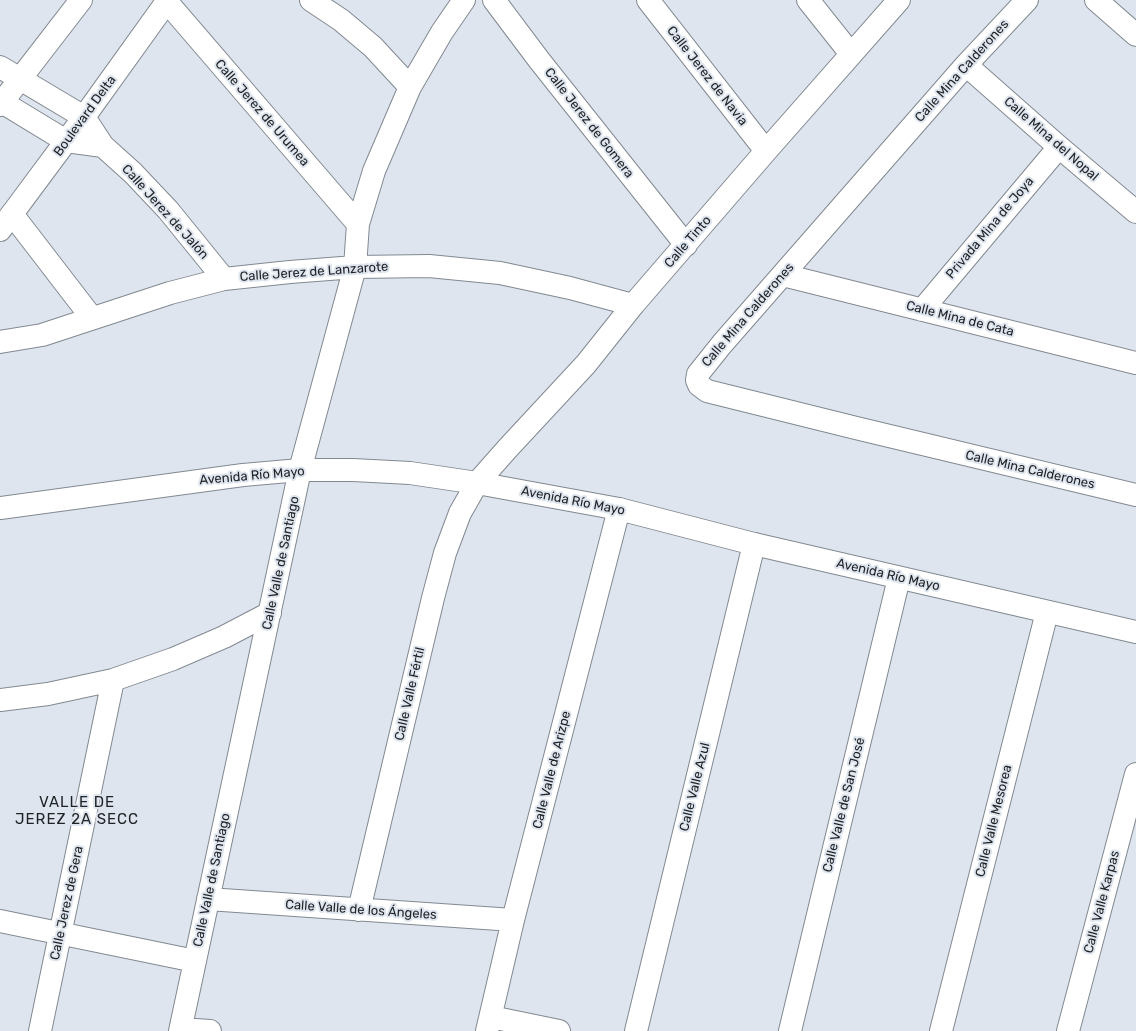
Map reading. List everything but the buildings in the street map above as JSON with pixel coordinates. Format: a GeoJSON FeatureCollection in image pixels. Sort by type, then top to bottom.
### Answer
{"type":"FeatureCollection","features":[{"type":"Feature","properties":{"kind":"street"},"geometry":{"type":"LineString","coordinates":[[81,0],[1,103],[66,141],[104,146]]}},
{"type":"Feature","properties":{"kind":"street"},"geometry":{"type":"LineString","coordinates":[[311,0],[341,20],[373,47],[410,87]]}},
{"type":"Feature","properties":{"kind":"street","name":"Calle Valle de Santiago"},"geometry":{"type":"LineString","coordinates":[[181,1030],[300,470],[355,267],[358,224],[374,171],[410,87],[442,32],[464,0]]}},
{"type":"Feature","properties":{"kind":"street","name":"Calle Jerez de Gomera"},"geometry":{"type":"LineString","coordinates":[[494,0],[539,60],[686,245]]}},
{"type":"Feature","properties":{"kind":"street","name":"Calle Jerez de Navia"},"geometry":{"type":"LineString","coordinates":[[648,0],[766,151]]}},
{"type":"Feature","properties":{"kind":"street"},"geometry":{"type":"LineString","coordinates":[[808,0],[851,54]]}},
{"type":"Feature","properties":{"kind":"street","name":"Calle Tinto"},"geometry":{"type":"LineString","coordinates":[[477,483],[586,364],[634,305],[766,151],[900,0]]}},
{"type":"Feature","properties":{"kind":"street","name":"Calle Mina Calderones"},"geometry":{"type":"LineString","coordinates":[[1027,0],[966,64],[706,363],[698,374],[698,385],[702,389],[856,428],[1136,495]]}},
{"type":"Feature","properties":{"kind":"street"},"geometry":{"type":"LineString","coordinates":[[1096,0],[1136,35]]}},
{"type":"Feature","properties":{"kind":"street","name":"Boulevard Delta"},"geometry":{"type":"LineString","coordinates":[[6,222],[168,1]]}},
{"type":"Feature","properties":{"kind":"street","name":"Calle Jerez de Urumea"},"geometry":{"type":"LineString","coordinates":[[168,1],[358,224]]}},
{"type":"Feature","properties":{"kind":"street","name":"Calle Mina del Nopal"},"geometry":{"type":"LineString","coordinates":[[966,64],[1059,147],[1136,212]]}},
{"type":"Feature","properties":{"kind":"street"},"geometry":{"type":"LineString","coordinates":[[0,67],[84,117]]}},
{"type":"Feature","properties":{"kind":"street","name":"Calle Jerez de Jalón"},"geometry":{"type":"LineString","coordinates":[[84,117],[104,146],[133,173],[168,210],[224,279]]}},
{"type":"Feature","properties":{"kind":"street","name":"Privada Mina de Joya"},"geometry":{"type":"LineString","coordinates":[[922,310],[1059,147]]}},
{"type":"Feature","properties":{"kind":"street"},"geometry":{"type":"LineString","coordinates":[[6,222],[92,318]]}},
{"type":"Feature","properties":{"kind":"street","name":"Calle Jerez de Lanzarote"},"geometry":{"type":"LineString","coordinates":[[0,342],[42,334],[170,293],[224,279],[355,267],[430,266],[500,273],[570,288],[634,305]]}},
{"type":"Feature","properties":{"kind":"street","name":"Calle Mina de Cata"},"geometry":{"type":"LineString","coordinates":[[783,275],[1136,363]]}},
{"type":"Feature","properties":{"kind":"street","name":"Avenida Río Mayo"},"geometry":{"type":"LineString","coordinates":[[0,508],[196,481],[300,470],[353,470],[410,473],[477,483],[619,509],[754,544],[1136,632]]}},
{"type":"Feature","properties":{"kind":"street","name":"Calle Valle Fértil"},"geometry":{"type":"LineString","coordinates":[[358,910],[431,605],[445,553],[460,513],[477,483]]}},
{"type":"Feature","properties":{"kind":"street","name":"Calle Valle de Arizpe"},"geometry":{"type":"LineString","coordinates":[[489,1024],[513,920],[619,509]]}},
{"type":"Feature","properties":{"kind":"street","name":"Calle Valle Azul"},"geometry":{"type":"LineString","coordinates":[[636,1031],[754,544]]}},
{"type":"Feature","properties":{"kind":"street","name":"Calle Valle de San José"},"geometry":{"type":"LineString","coordinates":[[790,1031],[899,578]]}},
{"type":"Feature","properties":{"kind":"street","name":"Calle Valle Mesorea"},"geometry":{"type":"LineString","coordinates":[[942,1031],[1047,612]]}},
{"type":"Feature","properties":{"kind":"street"},"geometry":{"type":"LineString","coordinates":[[0,700],[48,694],[113,680],[173,659],[224,638],[270,613]]}},
{"type":"Feature","properties":{"kind":"street","name":"Calle Jerez de Gera"},"geometry":{"type":"LineString","coordinates":[[40,1031],[113,680]]}},
{"type":"Feature","properties":{"kind":"street","name":"Calle Valle Karpas"},"geometry":{"type":"LineString","coordinates":[[1068,1031],[1136,774]]}},
{"type":"Feature","properties":{"kind":"street","name":"Calle Valle de los Ángeles"},"geometry":{"type":"LineString","coordinates":[[208,899],[513,920]]}},
{"type":"Feature","properties":{"kind":"street"},"geometry":{"type":"LineString","coordinates":[[0,921],[195,961]]}},
{"type":"Feature","properties":{"kind":"street"},"geometry":{"type":"LineString","coordinates":[[489,1024],[559,1031]]}},
{"type":"Feature","properties":{"kind":"street"},"geometry":{"type":"LineString","coordinates":[[181,1030],[210,1031]]}},
{"type":"Feature","properties":{"kind":"district","name":"VALLE DE JEREZ 2A SECC"},"geometry":{"type":"Point","coordinates":[77,812]}}]}
